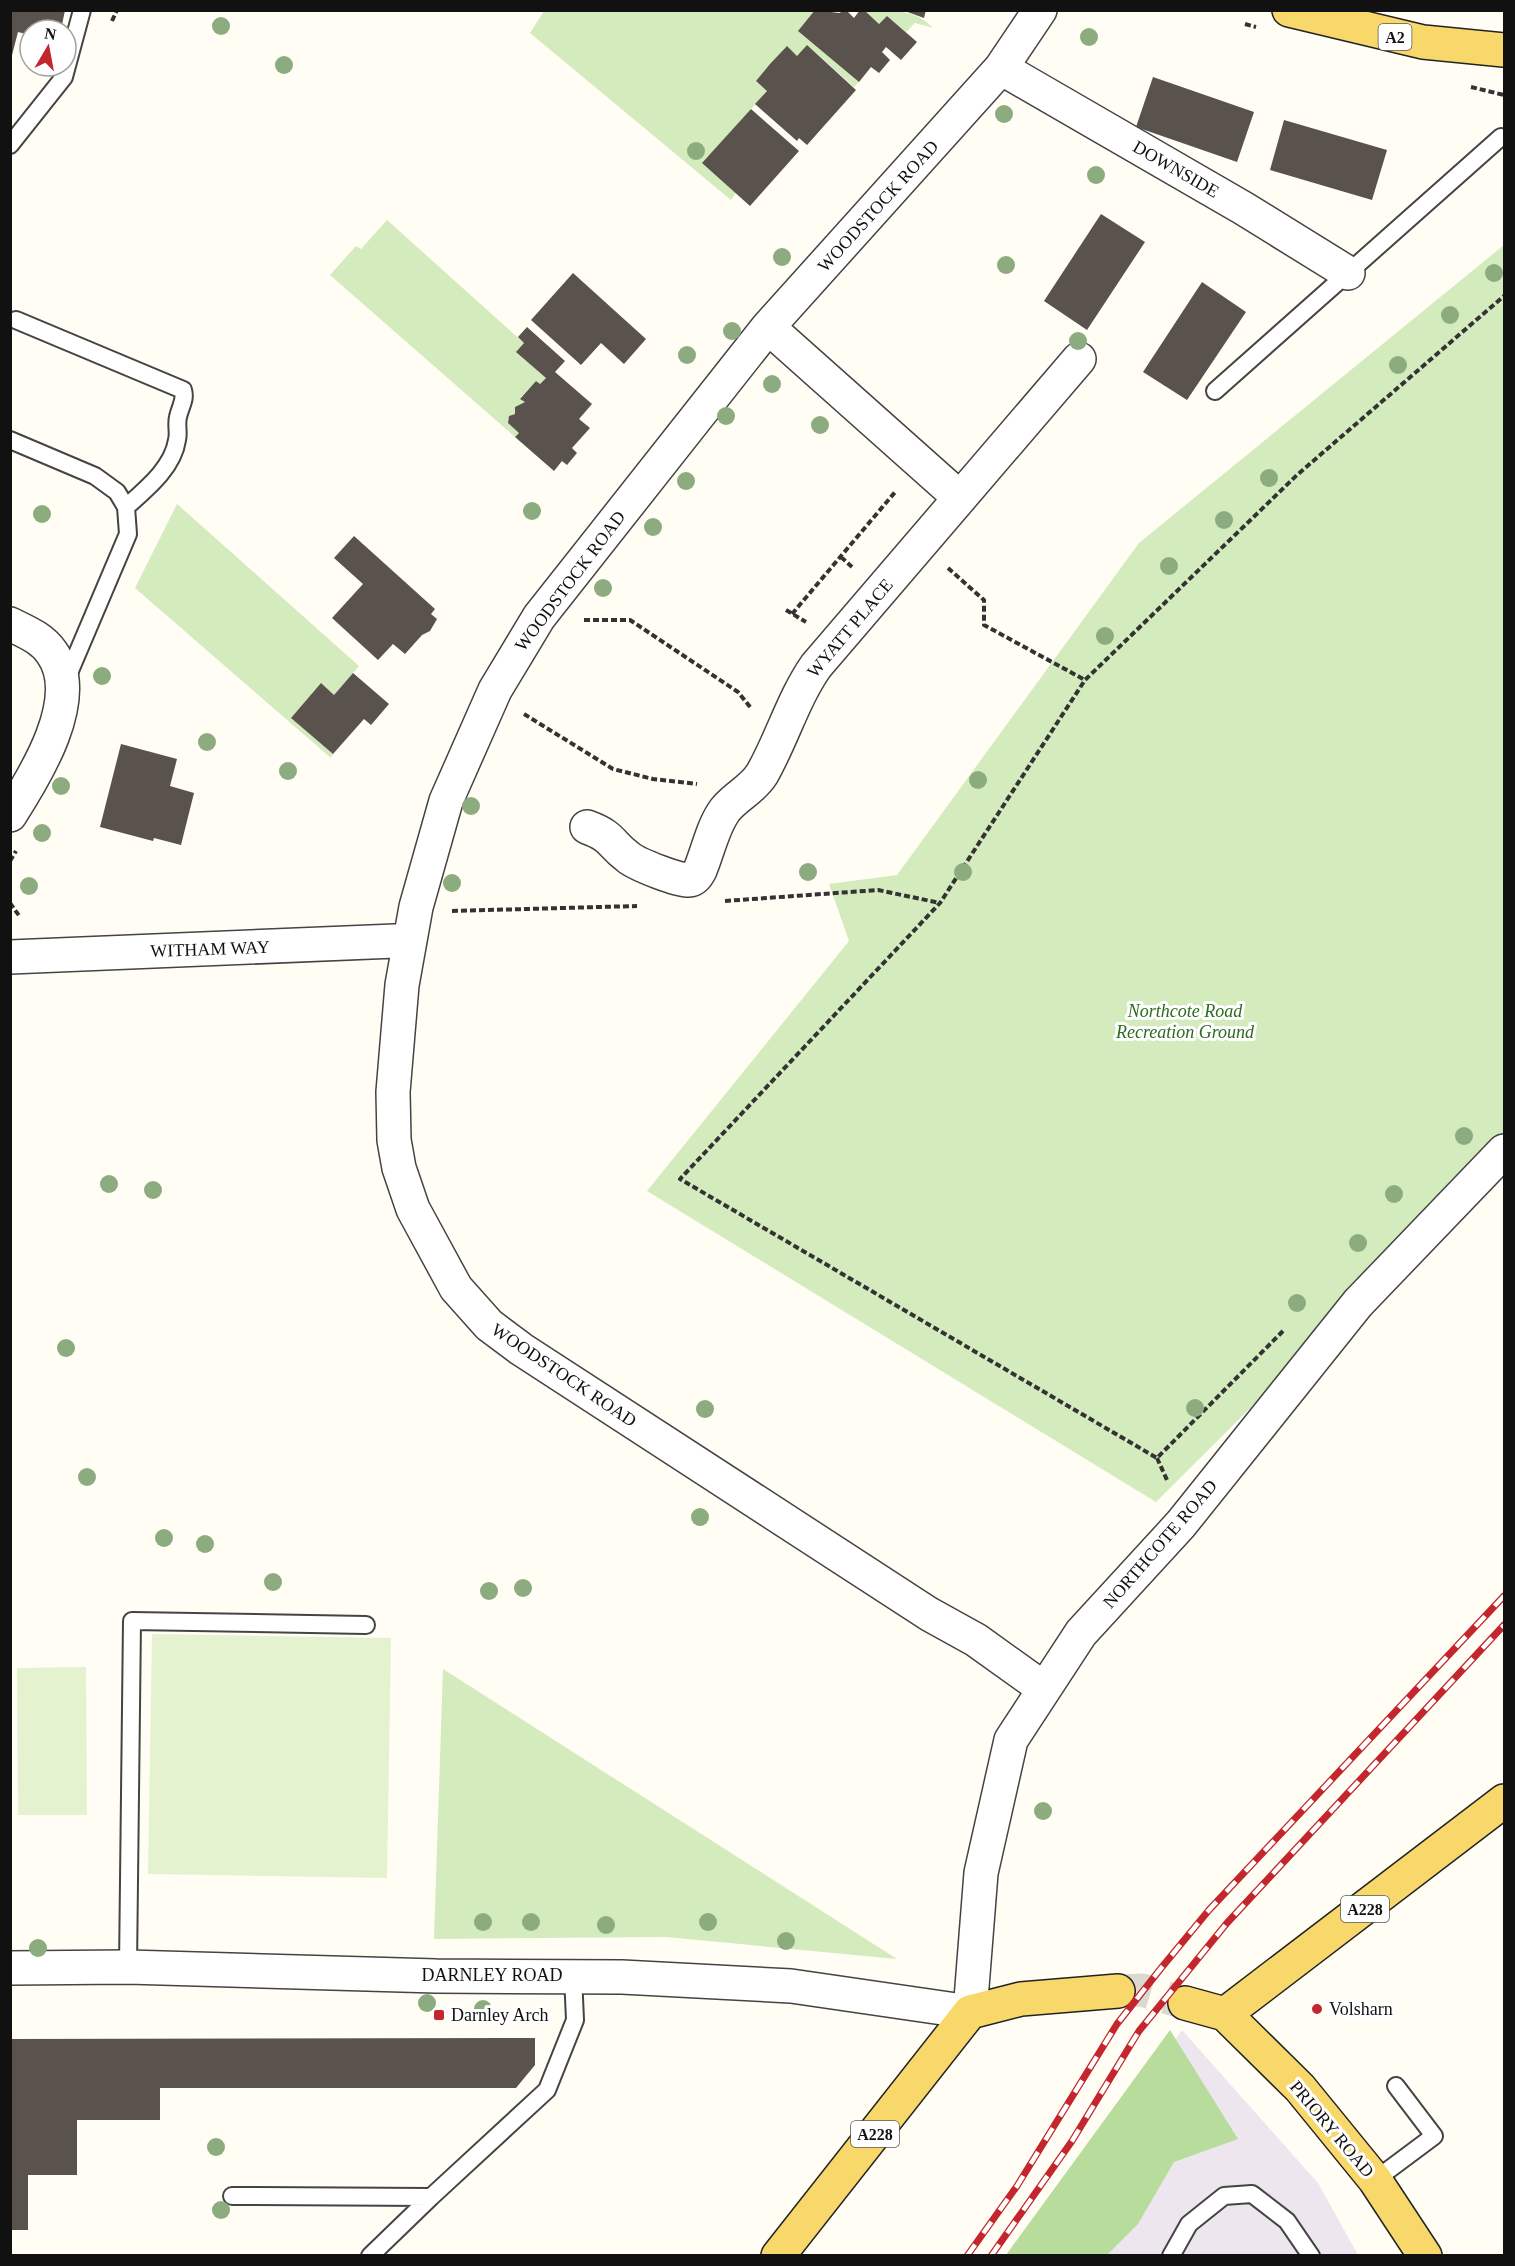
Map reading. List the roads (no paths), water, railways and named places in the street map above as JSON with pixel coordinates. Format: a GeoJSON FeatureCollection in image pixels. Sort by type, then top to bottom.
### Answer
{"type":"FeatureCollection","features":[{"type":"Feature","properties":{"kind":"main road","name":"A2"},"geometry":{"type":"LineString","coordinates":[[1289,10],[1423,42],[1504,50]]}},
{"type":"Feature","properties":{"kind":"main road","name":"A228"},"geometry":{"type":"LineString","coordinates":[[1225,2014],[1504,1801]]}},
{"type":"Feature","properties":{"kind":"main road"},"geometry":{"type":"LineString","coordinates":[[970,2012],[1021,1999],[1118,1991]]}},
{"type":"Feature","properties":{"kind":"main road"},"geometry":{"type":"LineString","coordinates":[[1185,2002],[1225,2014]]}},
{"type":"Feature","properties":{"kind":"main road","name":"A228"},"geometry":{"type":"LineString","coordinates":[[778,2256],[970,2012]]}},
{"type":"Feature","properties":{"kind":"main road","name":"PRIORY ROAD"},"geometry":{"type":"LineString","coordinates":[[1225,2014],[1300,2088],[1375,2180],[1425,2256]]}},
{"type":"Feature","properties":{"kind":"street","name":"WOODSTOCK ROAD"},"geometry":{"type":"LineString","coordinates":[[1040,10],[1001,68],[768,327],[574,570],[519,648],[481,720],[446,801],[419,895],[402,986],[394,1083],[394,1140],[397,1160],[413,1209],[456,1288],[470,1306],[495,1329],[521,1349],[929,1614],[976,1640],[1043,1688]]}},
{"type":"Feature","properties":{"kind":"street","name":"DOWNSIDE"},"geometry":{"type":"LineString","coordinates":[[1001,68],[1243,208],[1348,273]]}},
{"type":"Feature","properties":{"kind":"street"},"geometry":{"type":"LineString","coordinates":[[768,327],[960,498]]}},
{"type":"Feature","properties":{"kind":"street","name":"WYATT PLACE"},"geometry":{"type":"LineString","coordinates":[[587,827],[606,835],[633,860],[680,878],[689,880],[695,877],[725,810],[749,790],[763,773],[805,682],[1079,359]]}},
{"type":"Feature","properties":{"kind":"street"},"geometry":{"type":"LineString","coordinates":[[10,624],[31,634],[55,657],[63,698],[49,744],[33,778],[10,815]]}},
{"type":"Feature","properties":{"kind":"street","name":"WITHAM WAY"},"geometry":{"type":"LineString","coordinates":[[10,957],[394,941],[409,943]]}},
{"type":"Feature","properties":{"kind":"street","name":"NORTHCOTE ROAD"},"geometry":{"type":"LineString","coordinates":[[970,2012],[981,1874],[995,1799],[1011,1740],[1043,1688],[1081,1633],[1181,1524],[1358,1302],[1504,1151]]}},
{"type":"Feature","properties":{"kind":"street","name":"DARNLEY ROAD"},"geometry":{"type":"LineString","coordinates":[[10,1968],[128,1968],[436,1976],[573,1975],[791,1986],[970,2012]]}},
{"type":"Feature","properties":{"kind":"lane"},"geometry":{"type":"LineString","coordinates":[[10,145],[64,77],[82,10]]}},
{"type":"Feature","properties":{"kind":"lane"},"geometry":{"type":"LineString","coordinates":[[1215,391],[1501,137]]}},
{"type":"Feature","properties":{"kind":"lane"},"geometry":{"type":"LineString","coordinates":[[16,320],[183,390],[184,398],[178,417],[178,438],[173,452],[154,482],[126,507]]}},
{"type":"Feature","properties":{"kind":"lane"},"geometry":{"type":"LineString","coordinates":[[10,440],[95,476],[117,492],[126,507],[128,534],[62,687]]}},
{"type":"Feature","properties":{"kind":"lane"},"geometry":{"type":"LineString","coordinates":[[128,1968],[132,1622],[366,1625]]}},
{"type":"Feature","properties":{"kind":"lane"},"geometry":{"type":"LineString","coordinates":[[370,2256],[547,2090],[575,2020],[573,1975]]}},
{"type":"Feature","properties":{"kind":"lane"},"geometry":{"type":"LineString","coordinates":[[1375,2180],[1434,2136],[1396,2086]]}},
{"type":"Feature","properties":{"kind":"lane"},"geometry":{"type":"LineString","coordinates":[[1171,2256],[1189,2224],[1224,2196],[1252,2194],[1287,2221],[1311,2256]]}},
{"type":"Feature","properties":{"kind":"lane"},"geometry":{"type":"LineString","coordinates":[[232,2196],[431,2197]]}},
{"type":"Feature","properties":{"kind":"tunnel"},"geometry":{"type":"LineString","coordinates":[[1118,1991],[1142,1990],[1185,2003]]}},
{"type":"Feature","properties":{"kind":"railway"},"geometry":{"type":"LineString","coordinates":[[967,2256],[1017,2186],[1117,2024],[1162,1967],[1209,1910],[1504,1596]]}},
{"type":"Feature","properties":{"kind":"railway"},"geometry":{"type":"LineString","coordinates":[[991,2256],[1072,2141],[1139,2031],[1227,1923],[1504,1625]]}},
{"type":"Feature","properties":{"kind":"place","name":"Volsharn"},"geometry":{"type":"Point","coordinates":[1317,2009]}},
{"type":"Feature","properties":{"kind":"place","name":"Darnley Arch"},"geometry":{"type":"Point","coordinates":[439,2015]}},
{"type":"Feature","properties":{"kind":"park label","name":"Northcote Road Recreation Ground"},"geometry":{"type":"Point","coordinates":[1185,1021]}}]}
